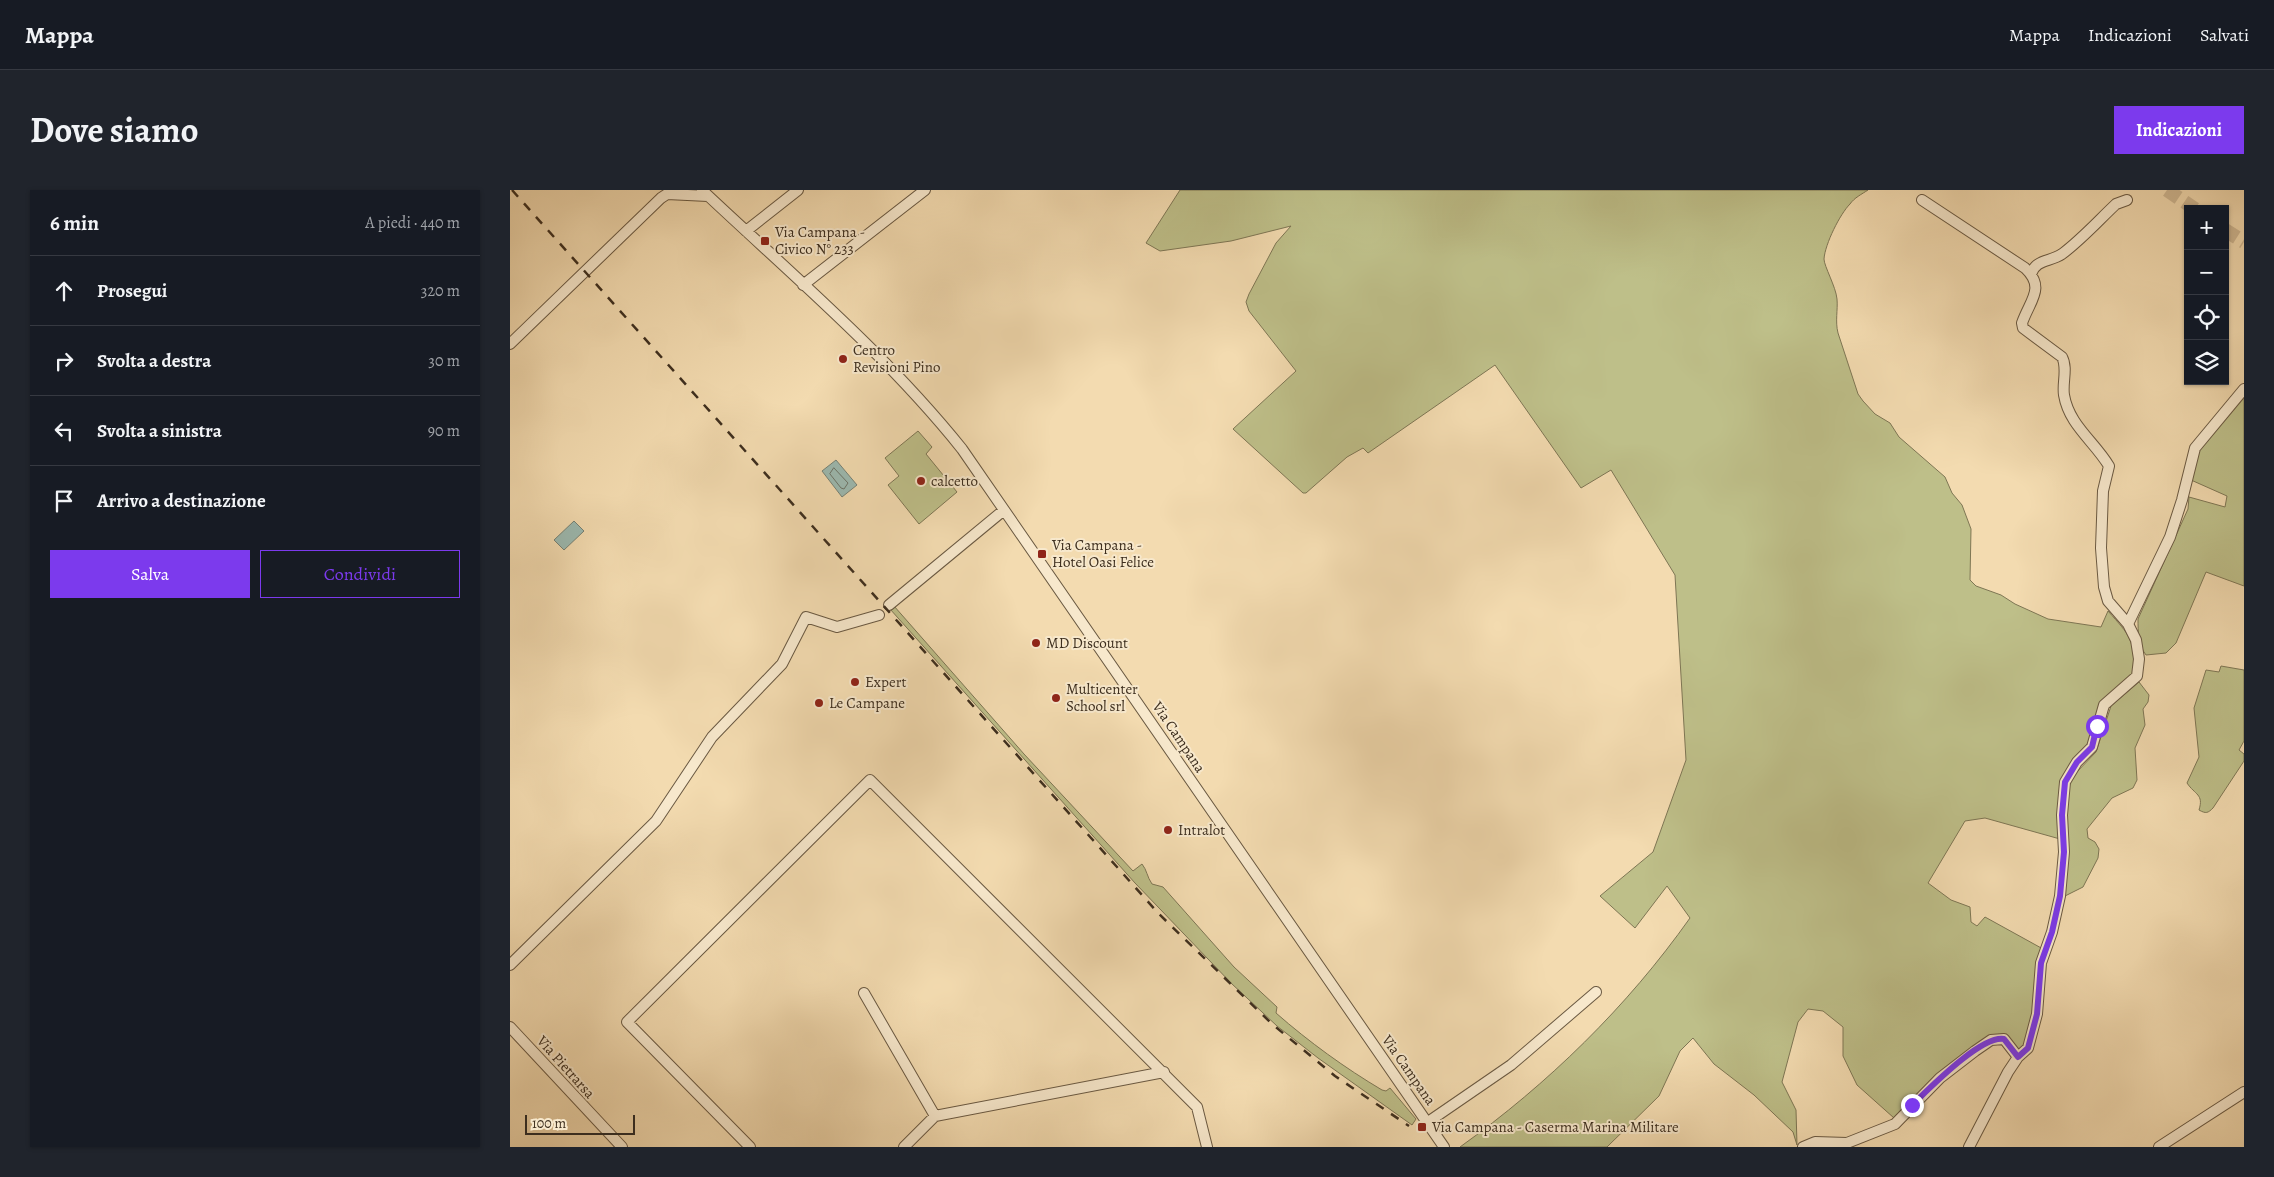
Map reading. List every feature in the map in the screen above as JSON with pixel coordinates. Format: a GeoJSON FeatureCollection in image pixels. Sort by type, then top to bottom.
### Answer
{"type":"FeatureCollection","features":[{"type":"Feature","properties":{"kind":"street"},"geometry":{"type":"LineString","coordinates":[[746,231],[798,190]]}},
{"type":"Feature","properties":{"kind":"street"},"geometry":{"type":"LineString","coordinates":[[804,285],[924,190]]}},
{"type":"Feature","properties":{"kind":"street"},"geometry":{"type":"LineString","coordinates":[[510,344],[661,198],[667,194],[705,193]]}},
{"type":"Feature","properties":{"kind":"street","name":"Via Campana"},"geometry":{"type":"LineString","coordinates":[[705,193],[804,285],[916,394],[962,449],[1444,1147]]}},
{"type":"Feature","properties":{"kind":"street"},"geometry":{"type":"LineString","coordinates":[[1922,200],[1996,247],[2031,274],[2036,284],[2035,293],[2022,323],[2023,328],[2062,357],[2064,394],[2070,413],[2080,432],[2109,466],[2103,491],[2101,564],[2108,602],[2128,624],[2136,640],[2140,660],[2137,676],[2104,705],[2092,747],[2077,762],[2065,782],[2062,815],[2064,852],[2060,896],[2052,932],[2041,963],[2037,1014],[2028,1048],[2018,1057],[1992,1100],[1977,1135],[1969,1147]]}},
{"type":"Feature","properties":{"kind":"street"},"geometry":{"type":"LineString","coordinates":[[2031,274],[2034,266],[2040,262],[2052,260],[2063,253],[2116,204],[2127,200]]}},
{"type":"Feature","properties":{"kind":"street"},"geometry":{"type":"LineString","coordinates":[[2128,624],[2170,537],[2182,500],[2195,448],[2244,389]]}},
{"type":"Feature","properties":{"kind":"street"},"geometry":{"type":"LineString","coordinates":[[889,605],[1004,510]]}},
{"type":"Feature","properties":{"kind":"street"},"geometry":{"type":"LineString","coordinates":[[510,965],[656,821],[712,738],[782,664],[806,617],[837,627],[879,614]]}},
{"type":"Feature","properties":{"kind":"street"},"geometry":{"type":"LineString","coordinates":[[750,1147],[628,1022],[870,780],[1197,1107],[1207,1147]]}},
{"type":"Feature","properties":{"kind":"street"},"geometry":{"type":"LineString","coordinates":[[1428,1122],[1511,1065],[1596,992]]}},
{"type":"Feature","properties":{"kind":"street"},"geometry":{"type":"LineString","coordinates":[[864,993],[935,1116]]}},
{"type":"Feature","properties":{"kind":"street","name":"Via Pietrarsa"},"geometry":{"type":"LineString","coordinates":[[510,1027],[622,1147]]}},
{"type":"Feature","properties":{"kind":"street"},"geometry":{"type":"LineString","coordinates":[[1803,1147],[1816,1142],[1847,1143],[1895,1124],[1940,1078],[1991,1040],[2004,1039],[2018,1057]]}},
{"type":"Feature","properties":{"kind":"street"},"geometry":{"type":"LineString","coordinates":[[904,1147],[935,1116],[1164,1072]]}},
{"type":"Feature","properties":{"kind":"street"},"geometry":{"type":"LineString","coordinates":[[2159,1147],[2244,1092]]}},
{"type":"Feature","properties":{"kind":"green space"},"geometry":{"type":"Polygon","coordinates":[[[1180,190],[1868,190],[1854,200],[1842,215],[1830,238],[1824,259],[1836,294],[1838,333],[1858,394],[1875,414],[1890,423],[1899,437],[1945,477],[1952,493],[1962,505],[1971,529],[1970,580],[1976,586],[2001,595],[2015,604],[2048,619],[2101,627],[2108,611],[2126,632],[2132,644],[2134,672],[2105,700],[2090,744],[2071,764],[2060,839],[1985,818],[1965,821],[1928,883],[1951,900],[1970,907],[1971,922],[1977,926],[1985,917],[2043,949],[2039,989],[2031,1032],[2020,1053],[2010,1042],[1996,1037],[1898,1118],[1894,1118],[1857,1085],[1843,1056],[1843,1027],[1823,1011],[1808,1009],[1798,1022],[1782,1082],[1796,1110],[1797,1145],[1793,1132],[1754,1095],[1714,1064],[1693,1038],[1680,1051],[1659,1096],[1607,1147],[1460,1147],[1524,1097],[1584,1042],[1640,982],[1690,918],[1667,886],[1635,928],[1600,896],[1653,852],[1686,760],[1675,575],[1611,470],[1581,488],[1495,365],[1368,453],[1363,448],[1347,457],[1306,493],[1303,493],[1233,429],[1296,371],[1249,311],[1246,302],[1276,243],[1291,226],[1231,241],[1160,251],[1146,243],[1180,190]]]}},
{"type":"Feature","properties":{"kind":"green space"},"geometry":{"type":"Polygon","coordinates":[[[2244,396],[2244,586],[2206,572],[2176,643],[2166,653],[2146,655],[2138,633],[2138,619],[2188,509],[2189,497],[2225,507],[2227,496],[2191,480],[2198,450],[2244,396]]]}},
{"type":"Feature","properties":{"kind":"green space","name":"calcetto"},"geometry":{"type":"Polygon","coordinates":[[[918,431],[932,447],[926,454],[957,492],[919,524],[888,485],[899,476],[885,458],[918,431]]]}},
{"type":"Feature","properties":{"kind":"green space"},"geometry":{"type":"Polygon","coordinates":[[[894,606],[1024,754],[1133,871],[1142,864],[1152,884],[1163,887],[1234,967],[1277,1007],[1276,1013],[1289,1024],[1368,1082],[1382,1090],[1386,1091],[1390,1088],[1416,1119],[1412,1125],[1318,1058],[1277,1026],[1232,984],[1135,883],[890,609],[894,606]]]}},
{"type":"Feature","properties":{"kind":"green space"},"geometry":{"type":"Polygon","coordinates":[[[2221,666],[2244,670],[2244,741],[2239,750],[2244,754],[2244,761],[2213,808],[2205,812],[2199,810],[2200,798],[2187,783],[2199,757],[2194,708],[2206,670],[2219,672],[2221,666]]]}},
{"type":"Feature","properties":{"kind":"green space"},"geometry":{"type":"Polygon","coordinates":[[[2139,682],[2149,695],[2148,702],[2143,709],[2145,725],[2135,748],[2137,780],[2133,788],[2112,798],[2087,829],[2088,838],[2095,842],[2099,849],[2098,858],[2083,887],[2065,896],[2066,808],[2070,782],[2074,775],[2096,752],[2111,706],[2139,682]]]}},
{"type":"Feature","properties":{"kind":"water"},"geometry":{"type":"Polygon","coordinates":[[[836,460],[857,485],[842,497],[822,471],[836,460]]]}},
{"type":"Feature","properties":{"kind":"water"},"geometry":{"type":"Polygon","coordinates":[[[574,521],[584,531],[564,550],[554,540],[574,521]]]}},
{"type":"Feature","properties":{"kind":"tunnel"},"geometry":{"type":"LineString","coordinates":[[2167,190],[2189,205]]}},
{"type":"Feature","properties":{"kind":"tunnel"},"geometry":{"type":"LineString","coordinates":[[2229,233],[2244,242]]}},
{"type":"Feature","properties":{"kind":"railway"},"geometry":{"type":"LineString","coordinates":[[512,190],[1159,914],[1272,1024],[1335,1076],[1409,1126]]}},
{"type":"Feature","properties":{"kind":"place","name":"Via Campana - Civico N° 233"},"geometry":{"type":"Point","coordinates":[765,241]}},
{"type":"Feature","properties":{"kind":"place","name":"Centro Revisioni Pino"},"geometry":{"type":"Point","coordinates":[843,359]}},
{"type":"Feature","properties":{"kind":"place","name":"calcetto"},"geometry":{"type":"Point","coordinates":[921,481]}},
{"type":"Feature","properties":{"kind":"place","name":"Via Campana - Hotel Oasi Felice"},"geometry":{"type":"Point","coordinates":[1042,554]}},
{"type":"Feature","properties":{"kind":"place","name":"MD Discount"},"geometry":{"type":"Point","coordinates":[1036,643]}},
{"type":"Feature","properties":{"kind":"place","name":"Expert"},"geometry":{"type":"Point","coordinates":[855,682]}},
{"type":"Feature","properties":{"kind":"place","name":"Multicenter School srl"},"geometry":{"type":"Point","coordinates":[1056,698]}},
{"type":"Feature","properties":{"kind":"place","name":"Le Campane"},"geometry":{"type":"Point","coordinates":[819,703]}},
{"type":"Feature","properties":{"kind":"place","name":"Intralot"},"geometry":{"type":"Point","coordinates":[1168,830]}},
{"type":"Feature","properties":{"kind":"place","name":"Via Campana - Caserma Marina Militare"},"geometry":{"type":"Point","coordinates":[1422,1127]}},
{"type":"Feature","properties":{"kind":"route"},"geometry":{"type":"LineString","coordinates":[[1912,1105],[1940,1078],[1991,1040],[2004,1039],[2018,1057],[2028,1048],[2037,1014],[2041,963],[2052,932],[2060,896],[2064,852],[2062,815],[2065,782],[2077,762],[2092,747],[2097,726]]}}]}
